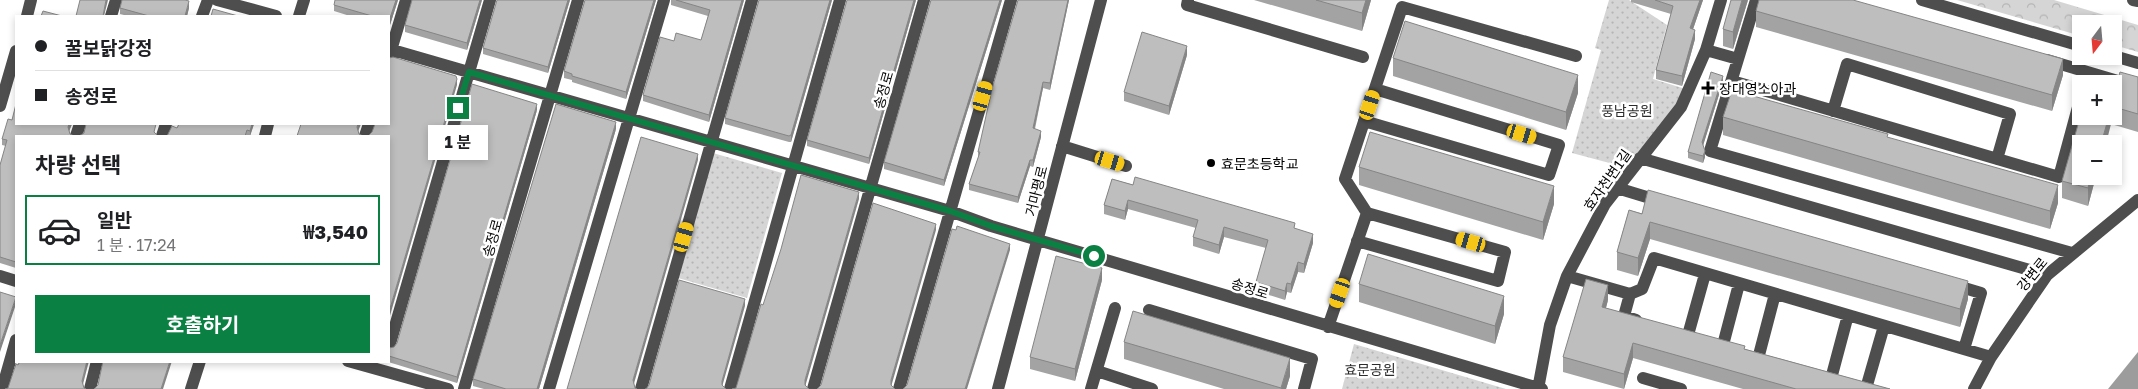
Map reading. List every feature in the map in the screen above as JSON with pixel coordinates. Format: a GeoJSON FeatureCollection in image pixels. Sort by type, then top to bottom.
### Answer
{"type":"FeatureCollection","features":[{"type":"Feature","properties":{"kind":"street"},"geometry":{"type":"LineString","coordinates":[[27,15],[32,0]]}},
{"type":"Feature","properties":{"kind":"street"},"geometry":{"type":"LineString","coordinates":[[111,15],[116,0]]}},
{"type":"Feature","properties":{"kind":"street"},"geometry":{"type":"LineString","coordinates":[[202,15],[208,0]]}},
{"type":"Feature","properties":{"kind":"street"},"geometry":{"type":"LineString","coordinates":[[217,0],[272,15]]}},
{"type":"Feature","properties":{"kind":"street"},"geometry":{"type":"LineString","coordinates":[[299,15],[304,0]]}},
{"type":"Feature","properties":{"kind":"street","name":"송정로"},"geometry":{"type":"LineString","coordinates":[[406,0],[390,52],[469,72],[950,211],[991,226],[1539,389]]}},
{"type":"Feature","properties":{"kind":"street"},"geometry":{"type":"LineString","coordinates":[[390,343],[490,0]]}},
{"type":"Feature","properties":{"kind":"street","name":"송정로"},"geometry":{"type":"LineString","coordinates":[[464,389],[578,0]]}},
{"type":"Feature","properties":{"kind":"street"},"geometry":{"type":"LineString","coordinates":[[549,389],[664,0]]}},
{"type":"Feature","properties":{"kind":"street"},"geometry":{"type":"LineString","coordinates":[[641,389],[752,0]]}},
{"type":"Feature","properties":{"kind":"street"},"geometry":{"type":"LineString","coordinates":[[730,389],[840,0]]}},
{"type":"Feature","properties":{"kind":"street","name":"송정로"},"geometry":{"type":"LineString","coordinates":[[813,389],[924,0]]}},
{"type":"Feature","properties":{"kind":"street"},"geometry":{"type":"LineString","coordinates":[[899,389],[1011,0]]}},
{"type":"Feature","properties":{"kind":"street","name":"거마평로"},"geometry":{"type":"LineString","coordinates":[[1000,389],[1101,0]]}},
{"type":"Feature","properties":{"kind":"street"},"geometry":{"type":"LineString","coordinates":[[1188,0],[1187,5],[1363,57]]}},
{"type":"Feature","properties":{"kind":"street","name":"효자천변1길"},"geometry":{"type":"LineString","coordinates":[[1539,389],[1550,325],[1567,276],[1605,204],[1681,107],[1706,50],[1721,0]]}},
{"type":"Feature","properties":{"kind":"street"},"geometry":{"type":"LineString","coordinates":[[1756,0],[1710,150],[2072,253]]}},
{"type":"Feature","properties":{"kind":"street"},"geometry":{"type":"LineString","coordinates":[[1922,0],[2072,43]]}},
{"type":"Feature","properties":{"kind":"street"},"geometry":{"type":"LineString","coordinates":[[2133,0],[2138,1]]}},
{"type":"Feature","properties":{"kind":"street"},"geometry":{"type":"LineString","coordinates":[[1357,241],[1498,281],[1505,252],[1367,213],[1345,180],[1402,7],[1576,56]]}},
{"type":"Feature","properties":{"kind":"street"},"geometry":{"type":"LineString","coordinates":[[1706,50],[1738,59]]}},
{"type":"Feature","properties":{"kind":"street"},"geometry":{"type":"LineString","coordinates":[[1,102],[15,54]]}},
{"type":"Feature","properties":{"kind":"street"},"geometry":{"type":"LineString","coordinates":[[2031,56],[2078,75]]}},
{"type":"Feature","properties":{"kind":"street"},"geometry":{"type":"LineString","coordinates":[[2122,58],[2138,63]]}},
{"type":"Feature","properties":{"kind":"street"},"geometry":{"type":"LineString","coordinates":[[1833,111],[1847,64],[2010,114],[1997,160]]}},
{"type":"Feature","properties":{"kind":"street"},"geometry":{"type":"LineString","coordinates":[[1732,81],[2059,177],[2073,125]]}},
{"type":"Feature","properties":{"kind":"street"},"geometry":{"type":"LineString","coordinates":[[2122,84],[2138,87]]}},
{"type":"Feature","properties":{"kind":"street"},"geometry":{"type":"LineString","coordinates":[[1364,121],[1549,175],[1559,145],[1375,89]]}},
{"type":"Feature","properties":{"kind":"street"},"geometry":{"type":"LineString","coordinates":[[1062,146],[1126,166]]}},
{"type":"Feature","properties":{"kind":"street"},"geometry":{"type":"LineString","coordinates":[[1640,158],[2047,275]]}},
{"type":"Feature","properties":{"kind":"street"},"geometry":{"type":"LineString","coordinates":[[1617,188],[1674,205]]}},
{"type":"Feature","properties":{"kind":"street","name":"강변로"},"geometry":{"type":"LineString","coordinates":[[1974,389],[1991,357],[2047,275],[2138,200]]}},
{"type":"Feature","properties":{"kind":"street"},"geometry":{"type":"LineString","coordinates":[[1328,327],[1367,213]]}},
{"type":"Feature","properties":{"kind":"street"},"geometry":{"type":"LineString","coordinates":[[1567,276],[1630,294],[1642,288],[1654,258],[1991,357]]}},
{"type":"Feature","properties":{"kind":"street"},"geometry":{"type":"LineString","coordinates":[[1688,335],[1705,274]]}},
{"type":"Feature","properties":{"kind":"street"},"geometry":{"type":"LineString","coordinates":[[0,276],[15,281]]}},
{"type":"Feature","properties":{"kind":"street"},"geometry":{"type":"LineString","coordinates":[[1943,282],[1981,293],[1964,349]]}},
{"type":"Feature","properties":{"kind":"street"},"geometry":{"type":"LineString","coordinates":[[1723,345],[1739,284]]}},
{"type":"Feature","properties":{"kind":"street"},"geometry":{"type":"LineString","coordinates":[[1630,294],[1624,316],[1652,324]]}},
{"type":"Feature","properties":{"kind":"street"},"geometry":{"type":"LineString","coordinates":[[1759,355],[1775,294]]}},
{"type":"Feature","properties":{"kind":"street"},"geometry":{"type":"LineString","coordinates":[[1091,389],[1115,308]]}},
{"type":"Feature","properties":{"kind":"street"},"geometry":{"type":"LineString","coordinates":[[1150,310],[1312,359],[1304,389]]}},
{"type":"Feature","properties":{"kind":"street"},"geometry":{"type":"LineString","coordinates":[[1832,375],[1848,315]]}},
{"type":"Feature","properties":{"kind":"street"},"geometry":{"type":"LineString","coordinates":[[1882,389],[1862,384],[1884,326]]}},
{"type":"Feature","properties":{"kind":"street"},"geometry":{"type":"LineString","coordinates":[[3,387],[15,344]]}},
{"type":"Feature","properties":{"kind":"street"},"geometry":{"type":"LineString","coordinates":[[90,389],[97,363]]}},
{"type":"Feature","properties":{"kind":"street"},"geometry":{"type":"LineString","coordinates":[[191,389],[199,363]]}},
{"type":"Feature","properties":{"kind":"street"},"geometry":{"type":"LineString","coordinates":[[362,363],[383,366],[448,389]]}},
{"type":"Feature","properties":{"kind":"street"},"geometry":{"type":"LineString","coordinates":[[1097,371],[1152,389]]}},
{"type":"Feature","properties":{"kind":"street"},"geometry":{"type":"LineString","coordinates":[[1643,378],[1681,389]]}},
{"type":"Feature","properties":{"kind":"green space","name":"풍남공원"},"geometry":{"type":"Polygon","coordinates":[[[1609,0],[1629,0],[1667,25],[1653,79],[1689,90],[1632,169],[1572,153],[1601,50],[1595,48],[1609,0]]]}},
{"type":"Feature","properties":{"kind":"green space"},"geometry":{"type":"Polygon","coordinates":[[[1957,0],[2054,0],[2104,15],[2072,15],[2072,33],[1957,0]]]}},
{"type":"Feature","properties":{"kind":"green space"},"geometry":{"type":"Polygon","coordinates":[[[2122,20],[2138,25],[2138,52],[2122,47],[2122,20]]]}},
{"type":"Feature","properties":{"kind":"green space"},"geometry":{"type":"Polygon","coordinates":[[[713,153],[782,173],[747,298],[678,278],[713,153]]]}},
{"type":"Feature","properties":{"kind":"green space","name":"효문공원"},"geometry":{"type":"Polygon","coordinates":[[[1354,344],[1506,389],[1342,389],[1354,344]]]}},
{"type":"Feature","properties":{"kind":"shaded area"},"geometry":{"type":"Polygon","coordinates":[[[2138,352],[2138,389],[2108,389],[2138,352]]]}},
{"type":"Feature","properties":{"kind":"building"},"geometry":{"type":"Polygon","coordinates":[[[80,0],[106,0],[103,15],[76,15],[80,0]]]}},
{"type":"Feature","properties":{"kind":"building"},"geometry":{"type":"Polygon","coordinates":[[[122,0],[189,1],[185,15],[145,15],[120,8],[122,0]]]}},
{"type":"Feature","properties":{"kind":"building"},"geometry":{"type":"Polygon","coordinates":[[[335,0],[396,0],[390,18],[390,15],[369,15],[334,5],[335,0]]]}},
{"type":"Feature","properties":{"kind":"building"},"geometry":{"type":"Polygon","coordinates":[[[412,0],[480,0],[467,43],[405,25],[412,0]]]}},
{"type":"Feature","properties":{"kind":"building"},"geometry":{"type":"Polygon","coordinates":[[[497,0],[568,0],[548,67],[483,48],[497,0]]]}},
{"type":"Feature","properties":{"kind":"building"},"geometry":{"type":"Polygon","coordinates":[[[585,0],[654,0],[626,92],[572,76],[572,74],[564,71],[585,0]]]}},
{"type":"Feature","properties":{"kind":"building"},"geometry":{"type":"Polygon","coordinates":[[[676,0],[742,0],[709,115],[643,95],[660,37],[674,41],[676,33],[701,40],[710,10],[676,0]]]}},
{"type":"Feature","properties":{"kind":"building"},"geometry":{"type":"Polygon","coordinates":[[[759,0],[830,0],[791,135],[789,136],[725,118],[759,0]]]}},
{"type":"Feature","properties":{"kind":"building"},"geometry":{"type":"Polygon","coordinates":[[[847,0],[914,0],[869,158],[807,140],[847,0]]]}},
{"type":"Feature","properties":{"kind":"building"},"geometry":{"type":"Polygon","coordinates":[[[931,0],[1000,0],[944,180],[884,162],[931,0]]]}},
{"type":"Feature","properties":{"kind":"building"},"geometry":{"type":"Polygon","coordinates":[[[1018,0],[1068,0],[1050,83],[1043,82],[1033,128],[1041,131],[1033,160],[1030,160],[1018,197],[969,184],[980,152],[978,152],[992,89],[1018,0]]]}},
{"type":"Feature","properties":{"kind":"building"},"geometry":{"type":"Polygon","coordinates":[[[1316,0],[1366,0],[1362,13],[1316,0]]]}},
{"type":"Feature","properties":{"kind":"building"},"geometry":{"type":"Polygon","coordinates":[[[1655,0],[1700,0],[1690,28],[1695,30],[1682,76],[1656,70],[1673,6],[1655,0]]]}},
{"type":"Feature","properties":{"kind":"building"},"geometry":{"type":"Polygon","coordinates":[[[1731,0],[1742,0],[1733,32],[1723,29],[1731,0]]]}},
{"type":"Feature","properties":{"kind":"building"},"geometry":{"type":"Polygon","coordinates":[[[1759,0],[1853,0],[2063,59],[2052,95],[1756,11],[1759,0]]]}},
{"type":"Feature","properties":{"kind":"building"},"geometry":{"type":"Polygon","coordinates":[[[213,9],[234,15],[211,15],[213,9]]]}},
{"type":"Feature","properties":{"kind":"building"},"geometry":{"type":"Polygon","coordinates":[[[43,11],[58,15],[41,15],[43,11]]]}},
{"type":"Feature","properties":{"kind":"building"},"geometry":{"type":"Polygon","coordinates":[[[1405,21],[1578,75],[1566,112],[1393,58],[1405,21]]]}},
{"type":"Feature","properties":{"kind":"building"},"geometry":{"type":"Polygon","coordinates":[[[1142,32],[1187,46],[1169,106],[1124,92],[1142,32]]]}},
{"type":"Feature","properties":{"kind":"building"},"geometry":{"type":"Polygon","coordinates":[[[393,57],[456,76],[457,79],[390,309],[390,135],[369,135],[375,125],[390,125],[390,58],[393,57]]]}},
{"type":"Feature","properties":{"kind":"building"},"geometry":{"type":"Polygon","coordinates":[[[1711,72],[1723,76],[1702,142],[1705,151],[1703,156],[1688,152],[1711,72]]]}},
{"type":"Feature","properties":{"kind":"building"},"geometry":{"type":"Polygon","coordinates":[[[2120,72],[2138,77],[2138,114],[2122,109],[2122,75],[2119,75],[2120,72]]]}},
{"type":"Feature","properties":{"kind":"building"},"geometry":{"type":"Polygon","coordinates":[[[472,84],[537,104],[457,377],[390,356],[390,348],[394,347],[397,343],[472,84]]]}},
{"type":"Feature","properties":{"kind":"building"},"geometry":{"type":"Polygon","coordinates":[[[1732,90],[1888,134],[1887,137],[2058,185],[2050,211],[1723,117],[1732,90]]]}},
{"type":"Feature","properties":{"kind":"building"},"geometry":{"type":"Polygon","coordinates":[[[556,104],[616,122],[537,389],[506,389],[473,379],[556,104]]]}},
{"type":"Feature","properties":{"kind":"building"},"geometry":{"type":"Polygon","coordinates":[[[15,108],[15,125],[69,125],[70,134],[72,135],[15,135],[15,262],[0,257],[0,165],[7,140],[2,139],[8,119],[12,120],[15,108]]]}},
{"type":"Feature","properties":{"kind":"building"},"geometry":{"type":"Polygon","coordinates":[[[86,125],[156,125],[154,132],[157,135],[81,135],[84,133],[86,125]]]}},
{"type":"Feature","properties":{"kind":"building"},"geometry":{"type":"Polygon","coordinates":[[[178,125],[252,125],[250,131],[247,130],[245,135],[168,135],[172,126],[177,128],[178,125]]]}},
{"type":"Feature","properties":{"kind":"building"},"geometry":{"type":"Polygon","coordinates":[[[301,125],[358,125],[359,134],[361,135],[297,135],[301,125]]]}},
{"type":"Feature","properties":{"kind":"building"},"geometry":{"type":"Polygon","coordinates":[[[2078,125],[2106,125],[2104,135],[2075,135],[2078,125]]]}},
{"type":"Feature","properties":{"kind":"building"},"geometry":{"type":"Polygon","coordinates":[[[1370,132],[1554,186],[1543,222],[1359,167],[1370,132]]]}},
{"type":"Feature","properties":{"kind":"building"},"geometry":{"type":"Polygon","coordinates":[[[641,137],[698,154],[633,380],[637,389],[567,389],[641,137]]]}},
{"type":"Feature","properties":{"kind":"building"},"geometry":{"type":"Polygon","coordinates":[[[2072,146],[2072,184],[2062,181],[2072,146]]]}},
{"type":"Feature","properties":{"kind":"building"},"geometry":{"type":"Polygon","coordinates":[[[801,175],[859,192],[805,380],[805,385],[809,389],[732,389],[736,388],[761,304],[763,305],[781,249],[801,175]]]}},
{"type":"Feature","properties":{"kind":"building"},"geometry":{"type":"Polygon","coordinates":[[[1135,177],[1295,223],[1294,228],[1313,234],[1304,264],[1298,262],[1291,284],[1287,283],[1285,291],[1256,282],[1268,240],[1224,227],[1219,245],[1193,237],[1198,220],[1128,200],[1125,211],[1104,205],[1112,179],[1133,185],[1135,177]]]}},
{"type":"Feature","properties":{"kind":"building"},"geometry":{"type":"Polygon","coordinates":[[[2077,185],[2089,185],[2088,188],[2077,185]]]}},
{"type":"Feature","properties":{"kind":"building"},"geometry":{"type":"Polygon","coordinates":[[[1648,190],[1968,281],[1960,309],[1650,222],[1638,258],[1617,252],[1629,210],[1642,214],[1648,190]]]}},
{"type":"Feature","properties":{"kind":"building"},"geometry":{"type":"Polygon","coordinates":[[[873,203],[936,224],[891,380],[891,385],[895,389],[817,389],[821,385],[873,203]]]}},
{"type":"Feature","properties":{"kind":"building"},"geometry":{"type":"Polygon","coordinates":[[[957,226],[1010,244],[965,389],[903,389],[907,385],[952,229],[956,230],[957,226]]]}},
{"type":"Feature","properties":{"kind":"building"},"geometry":{"type":"Polygon","coordinates":[[[1368,254],[1504,296],[1495,326],[1359,284],[1368,254]]]}},
{"type":"Feature","properties":{"kind":"building"},"geometry":{"type":"Polygon","coordinates":[[[1056,256],[1102,268],[1075,369],[1030,357],[1056,256]]]}},
{"type":"Feature","properties":{"kind":"building"},"geometry":{"type":"Polygon","coordinates":[[[1586,279],[1608,285],[1602,307],[1745,346],[1744,349],[1890,389],[1796,389],[1633,343],[1624,374],[1563,357],[1586,279]]]}},
{"type":"Feature","properties":{"kind":"building"},"geometry":{"type":"Polygon","coordinates":[[[679,280],[745,299],[722,381],[722,385],[726,389],[646,389],[649,385],[679,280]]]}},
{"type":"Feature","properties":{"kind":"building"},"geometry":{"type":"Polygon","coordinates":[[[0,292],[15,297],[15,300],[0,345],[0,292]]]}},
{"type":"Feature","properties":{"kind":"building"},"geometry":{"type":"Polygon","coordinates":[[[1133,311],[1290,358],[1281,388],[1124,342],[1133,311]]]}},
{"type":"Feature","properties":{"kind":"building"},"geometry":{"type":"Polygon","coordinates":[[[19,363],[86,363],[82,381],[86,389],[5,389],[8,388],[16,364],[18,365],[19,363]]]}},
{"type":"Feature","properties":{"kind":"building"},"geometry":{"type":"Polygon","coordinates":[[[103,363],[169,363],[161,389],[94,389],[98,385],[103,363]]]}},
{"type":"Feature","properties":{"kind":"place","name":"장대영소아과"},"geometry":{"type":"Point","coordinates":[1708,88]}},
{"type":"Feature","properties":{"kind":"place","name":"효문초등학교"},"geometry":{"type":"Point","coordinates":[1211,163]}},
{"type":"Feature","properties":{"kind":"route"},"geometry":{"type":"LineString","coordinates":[[458,108],[469,72],[950,211],[991,226],[1094,256]]}}]}
